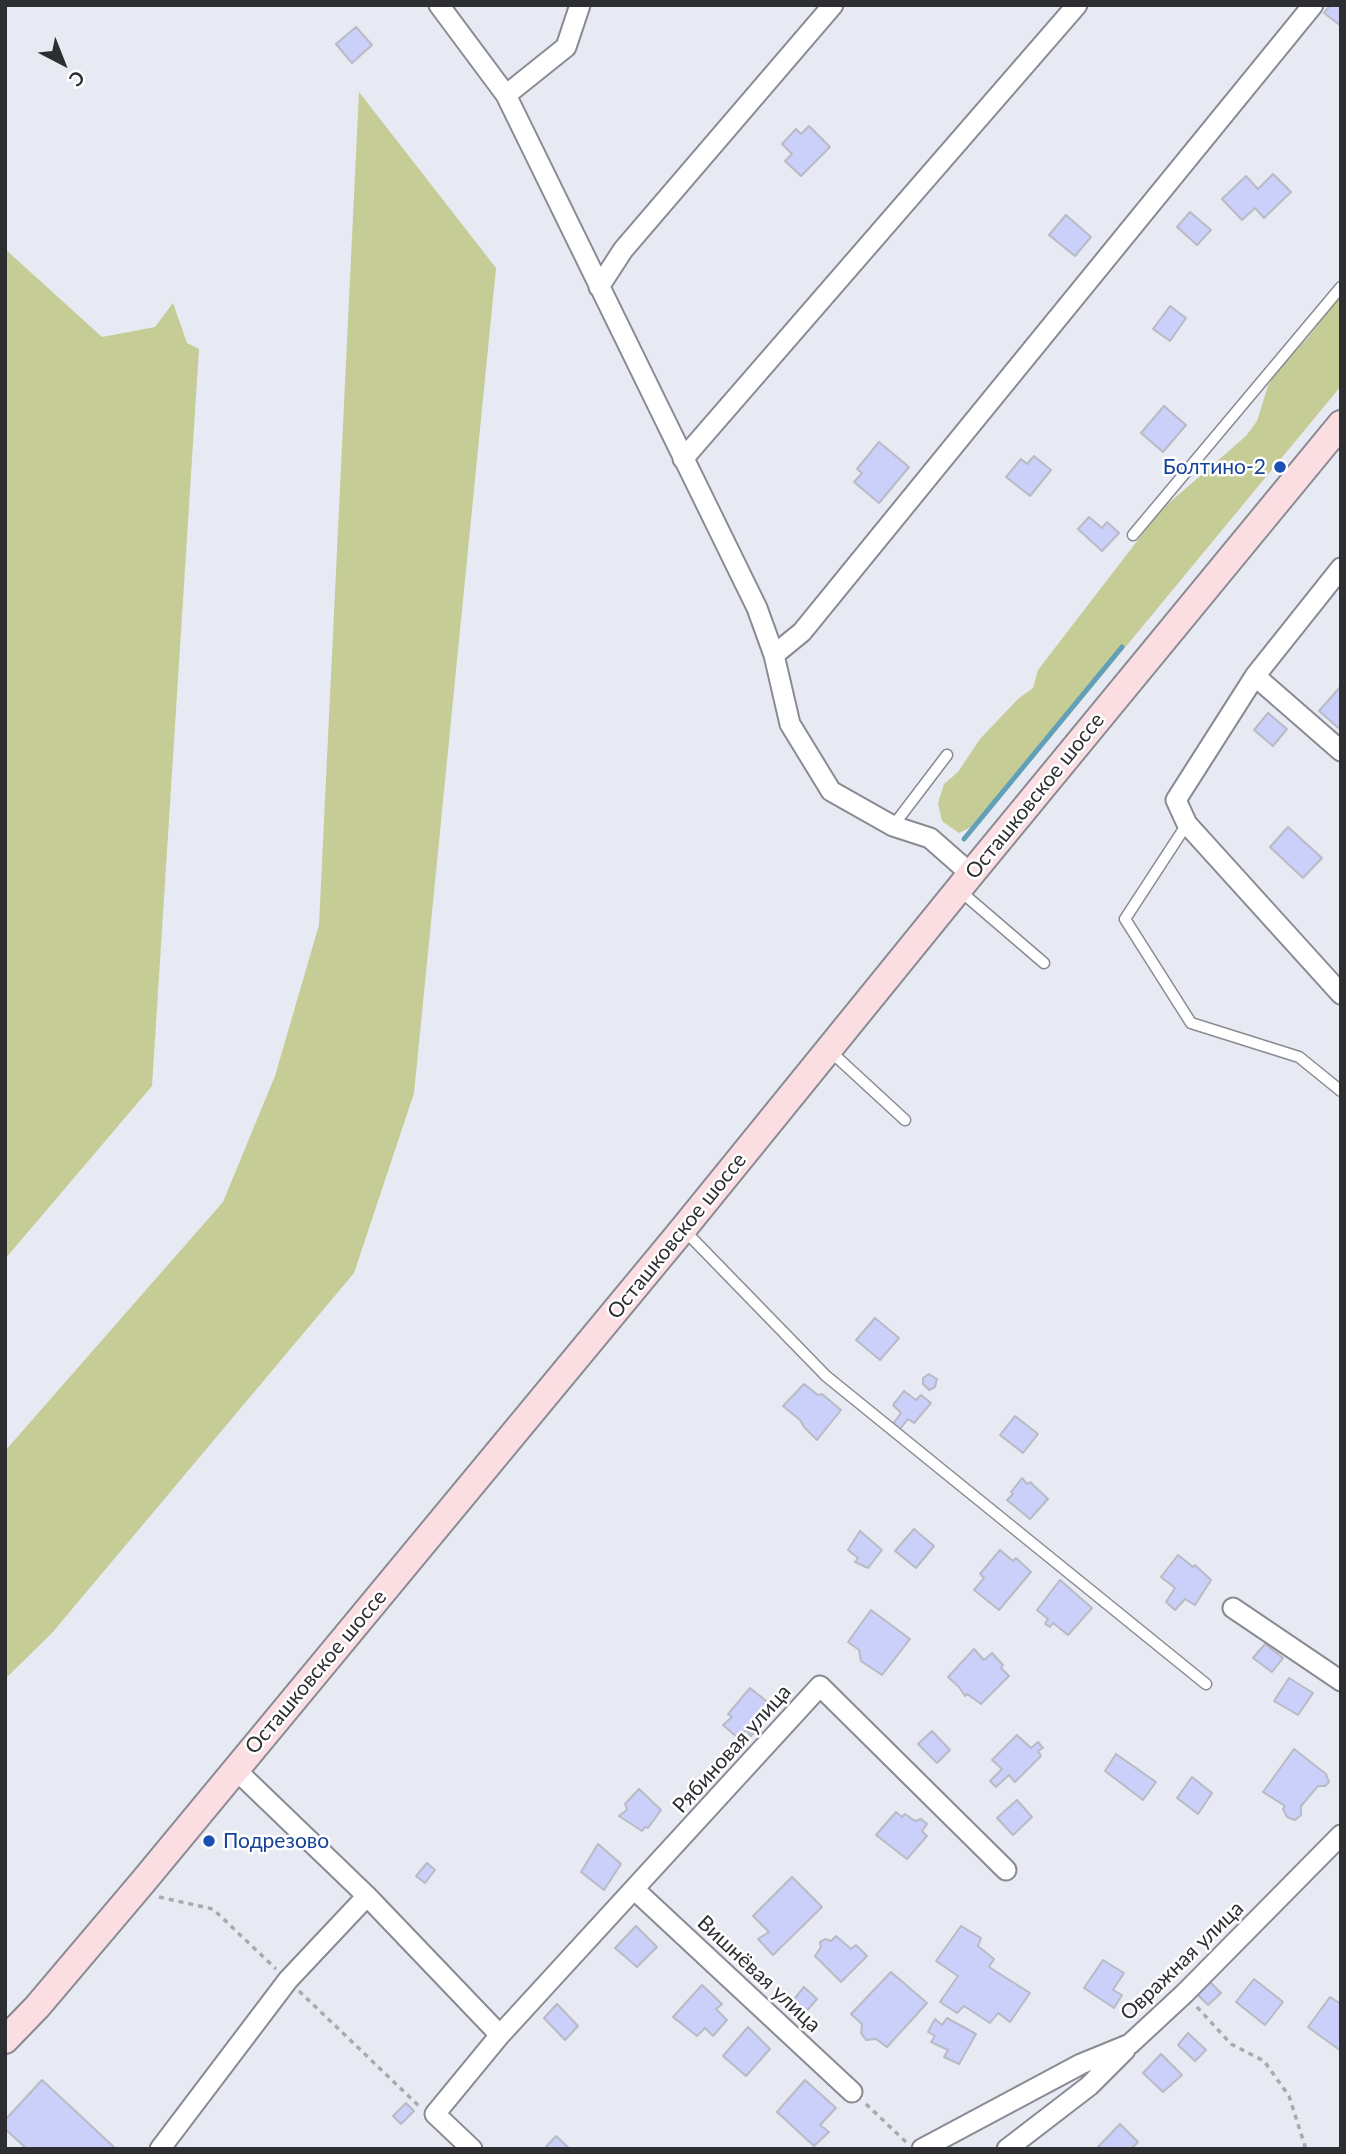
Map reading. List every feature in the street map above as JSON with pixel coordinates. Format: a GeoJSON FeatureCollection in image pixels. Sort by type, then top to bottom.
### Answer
{"type":"FeatureCollection","features":[{"type":"Feature","properties":{"kind":"main road","name":"Осташковское шоссе"},"geometry":{"type":"LineString","coordinates":[[5,2040],[37,2007],[119,1911],[683,1229],[1341,424]]}},
{"type":"Feature","properties":{"kind":"street"},"geometry":{"type":"LineString","coordinates":[[439,5],[506,95],[757,608],[774,655],[790,724],[831,791],[893,826],[930,838],[965,882]]}},
{"type":"Feature","properties":{"kind":"street"},"geometry":{"type":"LineString","coordinates":[[506,95],[566,47],[580,5]]}},
{"type":"Feature","properties":{"kind":"street"},"geometry":{"type":"LineString","coordinates":[[599,287],[623,250],[833,5]]}},
{"type":"Feature","properties":{"kind":"street"},"geometry":{"type":"LineString","coordinates":[[683,458],[1077,5]]}},
{"type":"Feature","properties":{"kind":"street"},"geometry":{"type":"LineString","coordinates":[[774,655],[802,632],[1312,5]]}},
{"type":"Feature","properties":{"kind":"street"},"geometry":{"type":"LineString","coordinates":[[1341,568],[1255,676],[1176,800],[1188,824],[1341,993]]}},
{"type":"Feature","properties":{"kind":"street"},"geometry":{"type":"LineString","coordinates":[[1255,676],[1341,751]]}},
{"type":"Feature","properties":{"kind":"street"},"geometry":{"type":"LineString","coordinates":[[1233,1608],[1341,1681]]}},
{"type":"Feature","properties":{"kind":"street","name":"Рябиновая улица"},"geometry":{"type":"LineString","coordinates":[[435,2114],[500,2035],[820,1686],[1006,1870]]}},
{"type":"Feature","properties":{"kind":"street"},"geometry":{"type":"LineString","coordinates":[[235,1769],[367,1896],[500,2035]]}},
{"type":"Feature","properties":{"kind":"street","name":"Овражная улица"},"geometry":{"type":"LineString","coordinates":[[922,2149],[1081,2064],[1130,2044],[1185,1993],[1341,1835]]}},
{"type":"Feature","properties":{"kind":"street","name":"Вишнёвая улица"},"geometry":{"type":"LineString","coordinates":[[635,1890],[852,2092]]}},
{"type":"Feature","properties":{"kind":"street"},"geometry":{"type":"LineString","coordinates":[[160,2149],[288,1980],[367,1896]]}},
{"type":"Feature","properties":{"kind":"street"},"geometry":{"type":"LineString","coordinates":[[1007,2149],[1089,2086],[1130,2044]]}},
{"type":"Feature","properties":{"kind":"street"},"geometry":{"type":"LineString","coordinates":[[435,2114],[472,2149]]}},
{"type":"Feature","properties":{"kind":"lane"},"geometry":{"type":"LineString","coordinates":[[1133,535],[1341,288]]}},
{"type":"Feature","properties":{"kind":"lane"},"geometry":{"type":"LineString","coordinates":[[893,826],[947,755]]}},
{"type":"Feature","properties":{"kind":"lane"},"geometry":{"type":"LineString","coordinates":[[1188,824],[1125,919],[1191,1023],[1299,1057],[1341,1091]]}},
{"type":"Feature","properties":{"kind":"lane"},"geometry":{"type":"LineString","coordinates":[[965,882],[1044,962]]}},
{"type":"Feature","properties":{"kind":"lane"},"geometry":{"type":"LineString","coordinates":[[829,1050],[905,1120]]}},
{"type":"Feature","properties":{"kind":"lane"},"geometry":{"type":"LineString","coordinates":[[683,1229],[826,1377],[1206,1684]]}},
{"type":"Feature","properties":{"kind":"path"},"geometry":{"type":"LineString","coordinates":[[156,1894],[160,1898],[214,1909],[418,2107],[435,2114]]}},
{"type":"Feature","properties":{"kind":"path"},"geometry":{"type":"LineString","coordinates":[[1185,1993],[1231,2045],[1264,2061],[1289,2096],[1305,2146],[1302,2149]]}},
{"type":"Feature","properties":{"kind":"path"},"geometry":{"type":"LineString","coordinates":[[852,2092],[912,2149]]}},
{"type":"Feature","properties":{"kind":"green space"},"geometry":{"type":"Polygon","coordinates":[[[359,92],[496,268],[414,1093],[354,1273],[52,1633],[5,1679],[5,1451],[223,1202],[275,1076],[319,925],[359,92]]]}},
{"type":"Feature","properties":{"kind":"green space"},"geometry":{"type":"Polygon","coordinates":[[[5,249],[102,337],[155,327],[173,303],[187,343],[199,349],[152,1086],[5,1259],[5,249]]]}},
{"type":"Feature","properties":{"kind":"green space"},"geometry":{"type":"Polygon","coordinates":[[[1341,293],[1341,386],[981,822],[959,833],[942,821],[938,803],[944,784],[958,772],[980,739],[1018,699],[1033,688],[1038,670],[1161,510],[1246,436],[1257,421],[1268,386],[1288,350],[1305,341],[1317,326],[1323,309],[1341,293]]]}},
{"type":"Feature","properties":{"kind":"building"},"geometry":{"type":"Polygon","coordinates":[[[1330,5],[1341,5],[1341,26],[1324,13],[1330,5]]]}},
{"type":"Feature","properties":{"kind":"building"},"geometry":{"type":"Polygon","coordinates":[[[356,27],[372,45],[352,63],[336,44],[356,27]]]}},
{"type":"Feature","properties":{"kind":"building"},"geometry":{"type":"Polygon","coordinates":[[[809,126],[830,147],[801,176],[785,161],[792,154],[782,144],[796,129],[801,134],[809,126]]]}},
{"type":"Feature","properties":{"kind":"building"},"geometry":{"type":"Polygon","coordinates":[[[1273,174],[1291,192],[1264,218],[1255,208],[1242,220],[1222,199],[1246,176],[1258,189],[1273,174]]]}},
{"type":"Feature","properties":{"kind":"building"},"geometry":{"type":"Polygon","coordinates":[[[1190,212],[1211,230],[1197,245],[1177,227],[1190,212]]]}},
{"type":"Feature","properties":{"kind":"building"},"geometry":{"type":"Polygon","coordinates":[[[1066,215],[1091,237],[1075,256],[1049,235],[1066,215]]]}},
{"type":"Feature","properties":{"kind":"building"},"geometry":{"type":"Polygon","coordinates":[[[1170,306],[1186,318],[1170,341],[1153,329],[1170,306]]]}},
{"type":"Feature","properties":{"kind":"building"},"geometry":{"type":"Polygon","coordinates":[[[1164,406],[1186,425],[1163,452],[1141,433],[1164,406]]]}},
{"type":"Feature","properties":{"kind":"building"},"geometry":{"type":"Polygon","coordinates":[[[879,442],[909,467],[879,503],[854,482],[862,473],[857,469],[879,442]]]}},
{"type":"Feature","properties":{"kind":"building"},"geometry":{"type":"Polygon","coordinates":[[[1034,456],[1051,470],[1030,496],[1006,477],[1021,459],[1027,464],[1034,456]]]}},
{"type":"Feature","properties":{"kind":"building"},"geometry":{"type":"Polygon","coordinates":[[[1089,517],[1102,528],[1107,522],[1119,533],[1102,551],[1078,529],[1089,517]]]}},
{"type":"Feature","properties":{"kind":"building"},"geometry":{"type":"Polygon","coordinates":[[[1341,686],[1341,730],[1319,711],[1341,686]]]}},
{"type":"Feature","properties":{"kind":"building"},"geometry":{"type":"Polygon","coordinates":[[[1268,713],[1287,729],[1273,746],[1254,730],[1268,713]]]}},
{"type":"Feature","properties":{"kind":"building"},"geometry":{"type":"Polygon","coordinates":[[[1288,827],[1322,858],[1303,878],[1270,847],[1288,827]]]}},
{"type":"Feature","properties":{"kind":"building"},"geometry":{"type":"Polygon","coordinates":[[[875,1318],[899,1338],[880,1360],[856,1340],[875,1318]]]}},
{"type":"Feature","properties":{"kind":"building"},"geometry":{"type":"Polygon","coordinates":[[[929,1374],[937,1379],[935,1387],[929,1390],[923,1384],[923,1378],[929,1374]]]}},
{"type":"Feature","properties":{"kind":"building"},"geometry":{"type":"Polygon","coordinates":[[[804,1384],[818,1395],[822,1394],[841,1410],[817,1440],[800,1420],[783,1406],[804,1384]]]}},
{"type":"Feature","properties":{"kind":"building"},"geometry":{"type":"Polygon","coordinates":[[[904,1391],[916,1400],[921,1395],[931,1403],[914,1423],[908,1419],[900,1429],[893,1424],[901,1413],[893,1405],[904,1391]]]}},
{"type":"Feature","properties":{"kind":"building"},"geometry":{"type":"Polygon","coordinates":[[[1015,1416],[1038,1434],[1023,1453],[1000,1435],[1015,1416]]]}},
{"type":"Feature","properties":{"kind":"building"},"geometry":{"type":"Polygon","coordinates":[[[1022,1478],[1048,1499],[1030,1519],[1007,1500],[1022,1478]]]}},
{"type":"Feature","properties":{"kind":"building"},"geometry":{"type":"Polygon","coordinates":[[[914,1529],[934,1546],[916,1568],[895,1551],[914,1529]]]}},
{"type":"Feature","properties":{"kind":"building"},"geometry":{"type":"Polygon","coordinates":[[[860,1531],[882,1550],[868,1568],[855,1562],[858,1558],[848,1550],[860,1531]]]}},
{"type":"Feature","properties":{"kind":"building"},"geometry":{"type":"Polygon","coordinates":[[[1000,1550],[1013,1561],[1016,1558],[1031,1572],[999,1610],[974,1590],[984,1578],[980,1574],[1000,1550]]]}},
{"type":"Feature","properties":{"kind":"building"},"geometry":{"type":"Polygon","coordinates":[[[1178,1555],[1193,1567],[1195,1565],[1211,1580],[1195,1605],[1185,1599],[1175,1610],[1166,1602],[1175,1588],[1161,1577],[1178,1555]]]}},
{"type":"Feature","properties":{"kind":"building"},"geometry":{"type":"Polygon","coordinates":[[[1060,1580],[1092,1608],[1068,1635],[1053,1623],[1050,1627],[1045,1624],[1048,1619],[1037,1610],[1060,1580]]]}},
{"type":"Feature","properties":{"kind":"building"},"geometry":{"type":"Polygon","coordinates":[[[871,1610],[910,1639],[882,1675],[861,1661],[859,1650],[848,1642],[871,1610]]]}},
{"type":"Feature","properties":{"kind":"building"},"geometry":{"type":"Polygon","coordinates":[[[1265,1644],[1283,1658],[1272,1672],[1253,1658],[1265,1644]]]}},
{"type":"Feature","properties":{"kind":"building"},"geometry":{"type":"Polygon","coordinates":[[[974,1649],[984,1660],[992,1653],[1009,1676],[981,1704],[967,1694],[965,1696],[948,1677],[974,1649]]]}},
{"type":"Feature","properties":{"kind":"building"},"geometry":{"type":"Polygon","coordinates":[[[1289,1678],[1313,1693],[1298,1715],[1274,1701],[1289,1678]]]}},
{"type":"Feature","properties":{"kind":"building"},"geometry":{"type":"Polygon","coordinates":[[[750,1688],[775,1708],[751,1736],[746,1730],[738,1738],[723,1725],[732,1717],[728,1714],[750,1688]]]}},
{"type":"Feature","properties":{"kind":"building"},"geometry":{"type":"Polygon","coordinates":[[[932,1731],[950,1750],[937,1763],[918,1744],[932,1731]]]}},
{"type":"Feature","properties":{"kind":"building"},"geometry":{"type":"Polygon","coordinates":[[[1017,1735],[1031,1748],[1038,1742],[1043,1748],[1038,1751],[1041,1756],[1015,1782],[1009,1775],[996,1787],[990,1781],[1002,1769],[992,1760],[1017,1735]]]}},
{"type":"Feature","properties":{"kind":"building"},"geometry":{"type":"Polygon","coordinates":[[[1294,1749],[1326,1774],[1329,1782],[1325,1786],[1318,1786],[1301,1806],[1301,1815],[1295,1820],[1287,1817],[1283,1809],[1285,1806],[1263,1792],[1294,1749]]]}},
{"type":"Feature","properties":{"kind":"building"},"geometry":{"type":"Polygon","coordinates":[[[1116,1754],[1156,1782],[1143,1800],[1105,1771],[1116,1754]]]}},
{"type":"Feature","properties":{"kind":"building"},"geometry":{"type":"Polygon","coordinates":[[[1192,1777],[1212,1793],[1198,1814],[1177,1798],[1192,1777]]]}},
{"type":"Feature","properties":{"kind":"building"},"geometry":{"type":"Polygon","coordinates":[[[639,1789],[661,1810],[648,1828],[645,1827],[642,1831],[619,1816],[627,1810],[625,1804],[639,1789]]]}},
{"type":"Feature","properties":{"kind":"building"},"geometry":{"type":"Polygon","coordinates":[[[1017,1800],[1032,1817],[1013,1835],[997,1818],[1017,1800]]]}},
{"type":"Feature","properties":{"kind":"building"},"geometry":{"type":"Polygon","coordinates":[[[896,1812],[915,1821],[921,1819],[927,1824],[922,1831],[927,1836],[907,1859],[876,1835],[896,1812]]]}},
{"type":"Feature","properties":{"kind":"building"},"geometry":{"type":"Polygon","coordinates":[[[598,1844],[621,1864],[604,1890],[581,1872],[598,1844]]]}},
{"type":"Feature","properties":{"kind":"building"},"geometry":{"type":"Polygon","coordinates":[[[427,1863],[435,1870],[425,1883],[416,1876],[427,1863]]]}},
{"type":"Feature","properties":{"kind":"building"},"geometry":{"type":"Polygon","coordinates":[[[792,1877],[822,1907],[773,1955],[758,1939],[769,1932],[753,1916],[792,1877]]]}},
{"type":"Feature","properties":{"kind":"building"},"geometry":{"type":"Polygon","coordinates":[[[636,1926],[657,1947],[637,1967],[615,1948],[636,1926]]]}},
{"type":"Feature","properties":{"kind":"building"},"geometry":{"type":"Polygon","coordinates":[[[961,1926],[981,1938],[978,1946],[994,1959],[989,1967],[1030,1993],[1010,2022],[998,2013],[990,2023],[964,2006],[957,2013],[940,2002],[958,1976],[936,1961],[961,1926]]]}},
{"type":"Feature","properties":{"kind":"building"},"geometry":{"type":"Polygon","coordinates":[[[836,1936],[851,1949],[856,1945],[867,1956],[841,1982],[815,1956],[821,1947],[820,1942],[825,1939],[831,1941],[836,1936]]]}},
{"type":"Feature","properties":{"kind":"building"},"geometry":{"type":"Polygon","coordinates":[[[1103,1960],[1124,1973],[1113,1990],[1122,1995],[1114,2008],[1084,1988],[1103,1960]]]}},
{"type":"Feature","properties":{"kind":"building"},"geometry":{"type":"Polygon","coordinates":[[[891,1972],[927,2003],[887,2047],[876,2039],[866,2040],[861,2033],[862,2024],[851,2014],[891,1972]]]}},
{"type":"Feature","properties":{"kind":"building"},"geometry":{"type":"Polygon","coordinates":[[[1207,1979],[1221,1993],[1208,2005],[1195,1992],[1207,1979]]]}},
{"type":"Feature","properties":{"kind":"building"},"geometry":{"type":"Polygon","coordinates":[[[1254,1979],[1283,2002],[1265,2025],[1236,2002],[1254,1979]]]}},
{"type":"Feature","properties":{"kind":"building"},"geometry":{"type":"Polygon","coordinates":[[[702,1985],[722,2004],[716,2009],[727,2020],[713,2036],[705,2028],[697,2036],[673,2017],[702,1985]]]}},
{"type":"Feature","properties":{"kind":"building"},"geometry":{"type":"Polygon","coordinates":[[[804,1987],[817,1999],[804,2014],[791,2003],[804,1987]]]}},
{"type":"Feature","properties":{"kind":"building"},"geometry":{"type":"Polygon","coordinates":[[[1330,1997],[1341,2004],[1341,2051],[1308,2027],[1330,1997]]]}},
{"type":"Feature","properties":{"kind":"building"},"geometry":{"type":"Polygon","coordinates":[[[557,2004],[578,2026],[565,2040],[544,2018],[557,2004]]]}},
{"type":"Feature","properties":{"kind":"building"},"geometry":{"type":"Polygon","coordinates":[[[947,2018],[976,2034],[959,2064],[944,2057],[948,2050],[931,2042],[935,2036],[928,2032],[935,2019],[942,2025],[947,2018]]]}},
{"type":"Feature","properties":{"kind":"building"},"geometry":{"type":"Polygon","coordinates":[[[748,2027],[770,2049],[746,2076],[723,2056],[748,2027]]]}},
{"type":"Feature","properties":{"kind":"building"},"geometry":{"type":"Polygon","coordinates":[[[1188,2033],[1206,2050],[1195,2061],[1178,2045],[1188,2033]]]}},
{"type":"Feature","properties":{"kind":"building"},"geometry":{"type":"Polygon","coordinates":[[[1161,2054],[1182,2075],[1163,2092],[1143,2073],[1161,2054]]]}},
{"type":"Feature","properties":{"kind":"building"},"geometry":{"type":"Polygon","coordinates":[[[42,2080],[116,2149],[27,2149],[5,2129],[5,2120],[42,2080]]]}},
{"type":"Feature","properties":{"kind":"building"},"geometry":{"type":"Polygon","coordinates":[[[805,2080],[836,2108],[820,2125],[829,2132],[814,2146],[777,2112],[805,2080]]]}},
{"type":"Feature","properties":{"kind":"building"},"geometry":{"type":"Polygon","coordinates":[[[406,2103],[414,2111],[401,2124],[393,2116],[406,2103]]]}},
{"type":"Feature","properties":{"kind":"building"},"geometry":{"type":"Polygon","coordinates":[[[1120,2124],[1138,2142],[1131,2149],[1096,2149],[1120,2124]]]}},
{"type":"Feature","properties":{"kind":"building"},"geometry":{"type":"Polygon","coordinates":[[[556,2136],[570,2149],[544,2149],[556,2136]]]}},
{"type":"Feature","properties":{"kind":"waterway"},"geometry":{"type":"LineString","coordinates":[[964,839],[1122,647]]}},
{"type":"Feature","properties":{"kind":"place","name":"Болтино-2"},"geometry":{"type":"Point","coordinates":[1280,467]}},
{"type":"Feature","properties":{"kind":"place","name":"Подрезово"},"geometry":{"type":"Point","coordinates":[209,1841]}}]}
